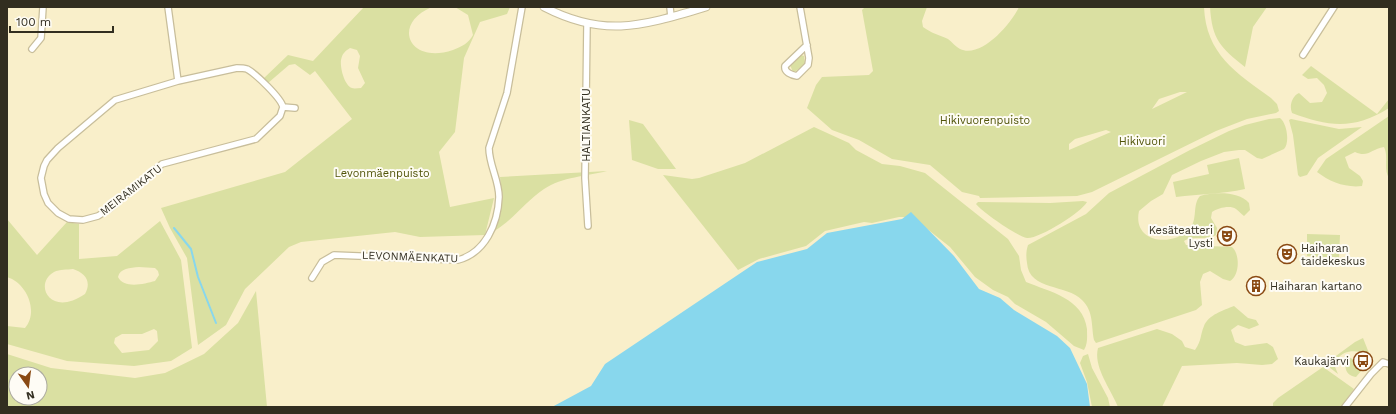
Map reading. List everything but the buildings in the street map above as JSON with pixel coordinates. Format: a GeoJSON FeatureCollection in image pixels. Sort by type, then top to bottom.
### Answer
{"type":"FeatureCollection","features":[{"type":"Feature","properties":{"kind":"street"},"geometry":{"type":"LineString","coordinates":[[32,49],[41,38],[43,7]]}},
{"type":"Feature","properties":{"kind":"street"},"geometry":{"type":"LineString","coordinates":[[168,7],[178,81]]}},
{"type":"Feature","properties":{"kind":"street","name":"LEVONMÄENKATU"},"geometry":{"type":"LineString","coordinates":[[312,278],[322,262],[334,255],[458,260],[472,255],[486,242],[494,221],[499,197],[489,157],[489,148],[507,93],[522,7]]}},
{"type":"Feature","properties":{"kind":"street"},"geometry":{"type":"LineString","coordinates":[[544,7],[556,10],[587,24],[608,26],[633,26],[706,7]]}},
{"type":"Feature","properties":{"kind":"street"},"geometry":{"type":"LineString","coordinates":[[670,7],[670,17]]}},
{"type":"Feature","properties":{"kind":"street"},"geometry":{"type":"LineString","coordinates":[[800,7],[807,45],[809,58],[808,65],[797,76],[792,76],[786,71],[786,66],[807,45]]}},
{"type":"Feature","properties":{"kind":"street"},"geometry":{"type":"LineString","coordinates":[[1303,55],[1334,7]]}},
{"type":"Feature","properties":{"kind":"street","name":"HALTIANKATU"},"geometry":{"type":"LineString","coordinates":[[587,24],[585,178],[588,226]]}},
{"type":"Feature","properties":{"kind":"street","name":"MEIRAMIKATU"},"geometry":{"type":"LineString","coordinates":[[242,68],[255,76],[280,100],[283,107],[280,116],[256,139],[162,164],[109,209],[98,216],[76,220],[64,217],[53,209],[44,194],[42,178],[44,166],[52,154],[115,100],[178,81],[228,69],[242,68]]}},
{"type":"Feature","properties":{"kind":"street"},"geometry":{"type":"LineString","coordinates":[[283,107],[295,108]]}},
{"type":"Feature","properties":{"kind":"street"},"geometry":{"type":"LineString","coordinates":[[1345,407],[1371,374],[1383,362],[1389,364]]}},
{"type":"Feature","properties":{"kind":"green space","name":"Levonmäenpuisto"},"geometry":{"type":"Polygon","coordinates":[[[364,7],[432,7],[419,14],[412,23],[409,32],[411,40],[416,47],[425,52],[438,53],[459,48],[473,35],[468,15],[455,7],[510,7],[507,14],[480,22],[464,58],[455,132],[439,152],[450,207],[494,198],[485,235],[420,237],[395,232],[301,242],[289,247],[245,289],[226,325],[198,345],[187,258],[170,228],[161,208],[285,172],[352,119],[315,71],[310,75],[295,64],[289,65],[268,83],[263,79],[288,55],[313,61],[364,7]],[[350,48],[344,53],[341,60],[341,67],[345,80],[352,88],[361,88],[365,83],[358,68],[360,56],[357,50],[350,48]]]}},
{"type":"Feature","properties":{"kind":"green space","name":"Hikivuorenpuisto"},"geometry":{"type":"Polygon","coordinates":[[[865,7],[927,7],[922,21],[923,27],[948,39],[960,49],[968,51],[986,45],[1009,22],[1019,7],[1204,7],[1210,38],[1217,50],[1235,71],[1271,98],[1277,104],[1279,111],[1276,113],[1247,119],[1216,131],[1092,192],[1077,196],[980,198],[979,196],[962,192],[930,165],[892,159],[859,140],[832,130],[807,108],[816,85],[822,77],[869,75],[873,71],[862,10],[865,7]],[[1180,92],[1159,99],[1152,109],[1187,92],[1180,92]],[[1106,130],[1075,139],[1069,144],[1069,150],[1111,132],[1106,130]]]}},
{"type":"Feature","properties":{"kind":"green space"},"geometry":{"type":"Polygon","coordinates":[[[1210,7],[1267,7],[1253,27],[1245,67],[1219,42],[1213,28],[1210,7]]]}},
{"type":"Feature","properties":{"kind":"green space"},"geometry":{"type":"Polygon","coordinates":[[[801,55],[804,56],[805,64],[793,72],[790,65],[801,55]]]}},
{"type":"Feature","properties":{"kind":"green space"},"geometry":{"type":"Polygon","coordinates":[[[1311,66],[1377,114],[1389,99],[1389,108],[1376,115],[1364,120],[1341,124],[1318,121],[1292,113],[1292,102],[1297,94],[1299,93],[1310,103],[1322,102],[1327,93],[1324,85],[1317,78],[1308,79],[1302,75],[1311,66]]]}},
{"type":"Feature","properties":{"kind":"green space"},"geometry":{"type":"Polygon","coordinates":[[[1389,116],[1389,178],[1386,171],[1386,155],[1384,147],[1366,154],[1359,154],[1355,152],[1345,157],[1349,168],[1360,176],[1363,181],[1362,186],[1338,184],[1317,172],[1326,159],[1389,116]]]}},
{"type":"Feature","properties":{"kind":"green space"},"geometry":{"type":"Polygon","coordinates":[[[1280,118],[1286,128],[1287,133],[1287,142],[1284,149],[1262,159],[1257,158],[1245,150],[1239,150],[1224,152],[1201,161],[1172,175],[1163,194],[1151,201],[1139,211],[1138,222],[1142,230],[1148,236],[1165,240],[1183,234],[1190,228],[1194,220],[1196,204],[1200,196],[1219,193],[1233,194],[1245,199],[1249,203],[1250,210],[1244,216],[1236,209],[1231,207],[1217,209],[1212,212],[1211,218],[1217,228],[1216,235],[1208,238],[1192,238],[1184,241],[1186,245],[1232,247],[1235,250],[1238,259],[1236,274],[1230,281],[1223,279],[1210,271],[1203,274],[1200,282],[1202,305],[1196,310],[1096,343],[1094,340],[1089,309],[1082,300],[1067,291],[1041,283],[1029,272],[1026,258],[1028,245],[1086,214],[1109,193],[1229,131],[1245,125],[1280,118]]]}},
{"type":"Feature","properties":{"kind":"green space"},"geometry":{"type":"Polygon","coordinates":[[[1291,119],[1339,129],[1362,127],[1318,158],[1307,175],[1300,177],[1298,175],[1293,135],[1289,120],[1291,119]]]}},
{"type":"Feature","properties":{"kind":"green space"},"geometry":{"type":"Polygon","coordinates":[[[629,120],[643,124],[676,169],[658,169],[632,160],[629,120]]]}},
{"type":"Feature","properties":{"kind":"green space"},"geometry":{"type":"Polygon","coordinates":[[[814,127],[849,143],[856,150],[882,164],[900,166],[925,173],[1008,239],[1019,256],[1021,270],[1026,282],[1055,293],[1072,303],[1079,310],[1084,318],[1087,329],[1087,342],[1084,350],[1074,346],[1046,322],[1015,304],[1008,297],[993,290],[975,277],[950,247],[921,224],[906,217],[899,217],[872,223],[864,222],[825,231],[806,246],[759,259],[738,270],[663,175],[692,179],[699,178],[745,163],[814,127]]]}},
{"type":"Feature","properties":{"kind":"green space"},"geometry":{"type":"Polygon","coordinates":[[[1239,158],[1245,189],[1176,197],[1173,182],[1209,174],[1207,165],[1239,158]]]}},
{"type":"Feature","properties":{"kind":"green space"},"geometry":{"type":"Polygon","coordinates":[[[607,171],[567,179],[551,185],[537,194],[501,227],[494,231],[499,220],[502,198],[500,177],[607,171]]]}},
{"type":"Feature","properties":{"kind":"green space"},"geometry":{"type":"Polygon","coordinates":[[[978,202],[1050,203],[1087,202],[1077,212],[1060,224],[1041,234],[1027,238],[1000,223],[976,204],[978,202]]]}},
{"type":"Feature","properties":{"kind":"green space"},"geometry":{"type":"Polygon","coordinates":[[[7,219],[37,255],[67,222],[79,224],[79,259],[117,256],[160,221],[181,260],[192,348],[171,361],[134,366],[67,361],[7,344],[7,326],[25,328],[31,314],[31,306],[29,299],[20,285],[7,277],[7,219]],[[139,267],[123,270],[118,277],[125,283],[135,285],[155,281],[159,275],[155,268],[139,267]],[[73,269],[54,272],[48,277],[45,284],[45,291],[48,296],[54,301],[62,302],[73,300],[85,294],[88,285],[84,275],[73,269]],[[154,329],[142,334],[122,334],[115,338],[114,343],[122,353],[149,350],[158,341],[157,331],[154,329]]]}},
{"type":"Feature","properties":{"kind":"green space"},"geometry":{"type":"Polygon","coordinates":[[[1307,234],[1340,235],[1339,258],[1307,256],[1307,234]]]}},
{"type":"Feature","properties":{"kind":"green space"},"geometry":{"type":"Polygon","coordinates":[[[256,291],[267,407],[7,407],[7,354],[45,366],[8,366],[8,406],[48,406],[48,367],[135,378],[165,373],[204,354],[238,323],[256,291]]]}},
{"type":"Feature","properties":{"kind":"green space"},"geometry":{"type":"Polygon","coordinates":[[[1234,306],[1248,318],[1256,320],[1259,325],[1249,329],[1238,325],[1231,330],[1235,342],[1245,346],[1267,343],[1273,347],[1278,359],[1272,364],[1262,365],[1237,363],[1182,366],[1162,407],[1118,407],[1100,370],[1097,355],[1098,348],[1157,329],[1172,334],[1182,341],[1185,347],[1195,350],[1206,322],[1217,313],[1234,306]]]}},
{"type":"Feature","properties":{"kind":"green space"},"geometry":{"type":"Polygon","coordinates":[[[1363,338],[1369,353],[1351,351],[1340,356],[1336,360],[1335,367],[1338,374],[1325,364],[1355,342],[1363,338]]]}},
{"type":"Feature","properties":{"kind":"green space"},"geometry":{"type":"Polygon","coordinates":[[[1088,354],[1092,368],[1108,398],[1110,407],[1092,407],[1087,382],[1080,363],[1083,356],[1088,354]]]}},
{"type":"Feature","properties":{"kind":"green space"},"geometry":{"type":"Polygon","coordinates":[[[1350,358],[1367,364],[1356,377],[1349,374],[1346,370],[1346,362],[1350,358]]]}},
{"type":"Feature","properties":{"kind":"green space"},"geometry":{"type":"Polygon","coordinates":[[[1323,367],[1354,389],[1341,407],[1273,407],[1273,403],[1278,398],[1323,367]]]}},
{"type":"Feature","properties":{"kind":"water"},"geometry":{"type":"Polygon","coordinates":[[[911,212],[954,256],[979,289],[1000,298],[1014,310],[1057,336],[1070,348],[1087,384],[1090,407],[552,407],[591,386],[605,364],[757,262],[807,249],[827,233],[902,219],[911,212]]]}},
{"type":"Feature","properties":{"kind":"waterway"},"geometry":{"type":"LineString","coordinates":[[174,228],[191,249],[198,277],[216,323]]}},
{"type":"Feature","properties":{"kind":"place","name":"Kesäteatteri Lysti"},"geometry":{"type":"Point","coordinates":[1227,236]}},
{"type":"Feature","properties":{"kind":"place","name":"Haiharan taidekeskus"},"geometry":{"type":"Point","coordinates":[1287,254]}},
{"type":"Feature","properties":{"kind":"place","name":"Haiharan kartano"},"geometry":{"type":"Point","coordinates":[1256,286]}},
{"type":"Feature","properties":{"kind":"place","name":"Kaukajärvi"},"geometry":{"type":"Point","coordinates":[1363,361]}},
{"type":"Feature","properties":{"kind":"park label","name":"Hikivuori"},"geometry":{"type":"Point","coordinates":[1142,141]}}]}
